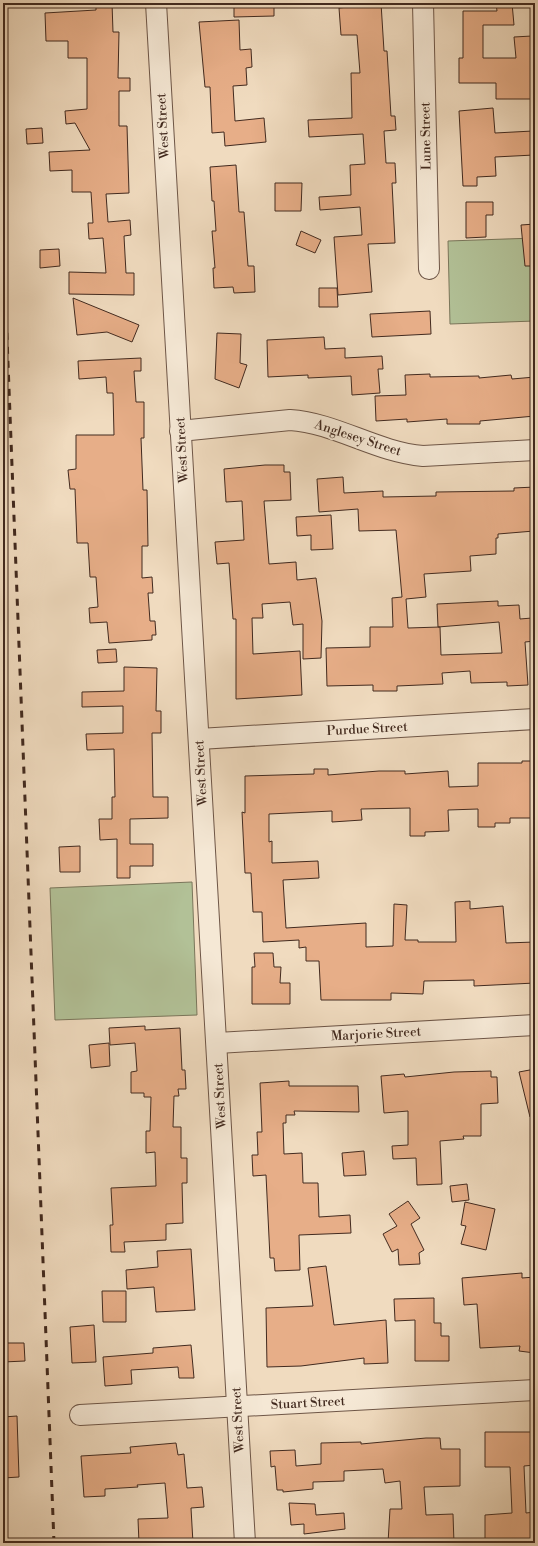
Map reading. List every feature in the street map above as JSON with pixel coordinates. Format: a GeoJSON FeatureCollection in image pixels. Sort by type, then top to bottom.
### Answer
{"type":"FeatureCollection","features":[{"type":"Feature","properties":{"kind":"street","name":"West Street"},"geometry":{"type":"LineString","coordinates":[[156,3],[246,1543]]}},
{"type":"Feature","properties":{"kind":"street","name":"Lune Street"},"geometry":{"type":"LineString","coordinates":[[423,3],[429,269]]}},
{"type":"Feature","properties":{"kind":"street","name":"Anglesey Street"},"geometry":{"type":"LineString","coordinates":[[180,431],[290,420],[307,421],[381,448],[410,455],[423,456],[535,450]]}},
{"type":"Feature","properties":{"kind":"street","name":"Purdue Street"},"geometry":{"type":"LineString","coordinates":[[199,738],[535,719]]}},
{"type":"Feature","properties":{"kind":"street","name":"Marjorie Street"},"geometry":{"type":"LineString","coordinates":[[217,1043],[535,1025]]}},
{"type":"Feature","properties":{"kind":"street","name":"Stuart Street"},"geometry":{"type":"LineString","coordinates":[[80,1415],[535,1390]]}},
{"type":"Feature","properties":{"kind":"green space"},"geometry":{"type":"Polygon","coordinates":[[[535,238],[535,321],[450,324],[448,241],[535,238]]]}},
{"type":"Feature","properties":{"kind":"green space"},"geometry":{"type":"Polygon","coordinates":[[[192,882],[197,1015],[55,1020],[50,888],[192,882]]]}},
{"type":"Feature","properties":{"kind":"building"},"geometry":{"type":"Polygon","coordinates":[[[96,3],[112,3],[113,32],[119,32],[118,78],[130,78],[130,91],[119,91],[119,126],[127,126],[129,193],[106,194],[108,222],[130,220],[131,235],[124,236],[126,273],[134,273],[134,295],[69,294],[69,272],[106,273],[103,238],[89,239],[88,223],[93,223],[91,192],[72,192],[72,170],[50,171],[49,152],[90,150],[75,123],[66,124],[65,111],[87,109],[87,58],[68,58],[68,41],[46,41],[45,13],[96,10],[96,3]]]}},
{"type":"Feature","properties":{"kind":"building"},"geometry":{"type":"Polygon","coordinates":[[[234,3],[274,3],[274,16],[234,17],[234,3]]]}},
{"type":"Feature","properties":{"kind":"building"},"geometry":{"type":"Polygon","coordinates":[[[358,3],[381,3],[384,51],[387,51],[391,116],[395,116],[396,130],[384,131],[386,163],[395,163],[396,183],[392,183],[395,243],[368,244],[372,292],[338,295],[334,237],[362,235],[360,207],[320,210],[319,197],[351,195],[350,165],[365,164],[363,134],[309,137],[308,120],[352,118],[351,73],[360,73],[357,35],[341,35],[339,8],[358,6],[358,3]]]}},
{"type":"Feature","properties":{"kind":"building"},"geometry":{"type":"Polygon","coordinates":[[[496,3],[512,3],[514,25],[483,25],[483,58],[516,58],[514,37],[532,36],[535,64],[533,64],[532,99],[496,99],[496,83],[459,83],[459,58],[463,58],[463,11],[497,11],[496,3]]]}},
{"type":"Feature","properties":{"kind":"building"},"geometry":{"type":"Polygon","coordinates":[[[239,20],[240,50],[251,49],[252,67],[246,68],[247,85],[233,86],[235,121],[264,118],[266,142],[225,146],[224,132],[212,133],[210,87],[205,87],[199,22],[239,20]]]}},
{"type":"Feature","properties":{"kind":"building"},"geometry":{"type":"Polygon","coordinates":[[[493,108],[495,133],[533,131],[534,155],[495,157],[496,176],[477,177],[477,186],[463,186],[459,111],[493,108]]]}},
{"type":"Feature","properties":{"kind":"building"},"geometry":{"type":"Polygon","coordinates":[[[42,128],[43,143],[27,144],[26,129],[42,128]]]}},
{"type":"Feature","properties":{"kind":"building"},"geometry":{"type":"Polygon","coordinates":[[[236,165],[239,212],[244,212],[248,266],[254,266],[255,292],[234,293],[233,287],[214,288],[213,268],[215,268],[212,231],[216,231],[210,167],[236,165]]]}},
{"type":"Feature","properties":{"kind":"building"},"geometry":{"type":"Polygon","coordinates":[[[275,183],[302,183],[301,211],[275,211],[275,183]]]}},
{"type":"Feature","properties":{"kind":"building"},"geometry":{"type":"Polygon","coordinates":[[[466,202],[493,202],[493,215],[486,215],[486,237],[466,238],[466,202]]]}},
{"type":"Feature","properties":{"kind":"building"},"geometry":{"type":"Polygon","coordinates":[[[535,224],[535,266],[525,266],[521,225],[535,224]]]}},
{"type":"Feature","properties":{"kind":"building"},"geometry":{"type":"Polygon","coordinates":[[[301,231],[321,240],[315,253],[296,245],[301,231]]]}},
{"type":"Feature","properties":{"kind":"building"},"geometry":{"type":"Polygon","coordinates":[[[59,249],[60,266],[40,268],[40,250],[59,249]]]}},
{"type":"Feature","properties":{"kind":"building"},"geometry":{"type":"Polygon","coordinates":[[[319,288],[337,288],[338,307],[319,307],[319,288]]]}},
{"type":"Feature","properties":{"kind":"building"},"geometry":{"type":"Polygon","coordinates":[[[73,298],[139,325],[132,342],[107,332],[77,335],[73,298]]]}},
{"type":"Feature","properties":{"kind":"building"},"geometry":{"type":"Polygon","coordinates":[[[430,311],[431,334],[372,337],[370,314],[430,311]]]}},
{"type":"Feature","properties":{"kind":"building"},"geometry":{"type":"Polygon","coordinates":[[[217,333],[241,334],[240,363],[247,365],[239,388],[215,379],[217,333]]]}},
{"type":"Feature","properties":{"kind":"building"},"geometry":{"type":"Polygon","coordinates":[[[324,337],[325,349],[345,348],[345,358],[382,356],[383,369],[378,369],[380,393],[352,395],[351,376],[308,378],[308,375],[268,377],[267,340],[324,337]]]}},
{"type":"Feature","properties":{"kind":"building"},"geometry":{"type":"Polygon","coordinates":[[[141,358],[141,371],[134,371],[136,402],[144,402],[144,438],[141,438],[143,490],[147,490],[148,546],[142,546],[142,578],[152,577],[153,593],[148,593],[150,621],[155,621],[156,635],[152,635],[152,640],[109,643],[107,622],[90,623],[89,608],[98,607],[96,577],[90,577],[88,543],[77,543],[75,489],[70,489],[68,470],[76,469],[76,435],[114,435],[113,393],[107,393],[106,377],[79,379],[78,361],[141,358]]]}},
{"type":"Feature","properties":{"kind":"building"},"geometry":{"type":"Polygon","coordinates":[[[430,374],[430,377],[479,376],[479,378],[511,375],[512,379],[535,377],[535,416],[480,421],[480,424],[447,424],[447,419],[407,422],[407,419],[376,421],[375,396],[406,395],[405,375],[430,374]]]}},
{"type":"Feature","properties":{"kind":"building"},"geometry":{"type":"Polygon","coordinates":[[[265,465],[284,465],[284,472],[290,472],[291,500],[264,501],[269,564],[296,562],[297,580],[316,578],[322,621],[321,658],[303,659],[303,624],[293,625],[290,602],[262,604],[263,618],[252,618],[253,654],[300,651],[302,695],[236,699],[236,619],[233,619],[229,563],[217,564],[215,542],[244,540],[242,501],[226,502],[224,469],[265,465]]]}},
{"type":"Feature","properties":{"kind":"building"},"geometry":{"type":"Polygon","coordinates":[[[343,477],[344,493],[383,491],[383,497],[436,496],[436,492],[514,491],[514,488],[535,487],[535,513],[532,513],[534,531],[498,534],[498,538],[496,538],[496,554],[470,556],[471,571],[424,574],[426,597],[406,599],[408,628],[440,627],[441,655],[502,653],[499,622],[438,627],[437,604],[498,601],[498,606],[519,605],[520,619],[532,618],[533,627],[535,627],[535,641],[525,642],[528,685],[507,686],[507,682],[471,683],[470,671],[442,673],[443,684],[397,686],[397,691],[373,691],[373,685],[327,686],[326,648],[370,647],[370,627],[393,627],[392,598],[402,597],[396,530],[359,531],[358,509],[319,512],[317,479],[343,477]]]}},
{"type":"Feature","properties":{"kind":"building"},"geometry":{"type":"Polygon","coordinates":[[[331,515],[333,549],[311,550],[311,535],[297,536],[296,517],[331,515]]]}},
{"type":"Feature","properties":{"kind":"building"},"geometry":{"type":"Polygon","coordinates":[[[116,649],[117,662],[98,663],[97,650],[116,649]]]}},
{"type":"Feature","properties":{"kind":"building"},"geometry":{"type":"Polygon","coordinates":[[[124,667],[157,668],[156,711],[161,711],[161,733],[152,733],[153,797],[168,797],[168,818],[130,819],[130,844],[153,844],[153,866],[130,866],[130,878],[117,878],[117,839],[100,840],[99,819],[112,819],[112,797],[115,797],[114,749],[87,750],[86,734],[123,733],[123,706],[82,707],[82,692],[124,691],[124,667]]]}},
{"type":"Feature","properties":{"kind":"building"},"geometry":{"type":"Polygon","coordinates":[[[522,761],[535,761],[535,818],[510,818],[510,823],[495,823],[495,827],[478,827],[478,809],[448,810],[449,831],[425,832],[425,836],[410,836],[410,808],[361,809],[362,820],[332,822],[332,811],[269,814],[269,842],[272,841],[272,863],[318,861],[319,878],[283,880],[286,928],[366,923],[366,947],[393,946],[394,904],[407,905],[405,940],[418,940],[418,942],[456,942],[455,902],[470,901],[470,909],[503,906],[506,943],[535,942],[535,983],[474,986],[474,980],[424,981],[423,994],[391,993],[391,1000],[321,1000],[319,961],[306,961],[306,947],[299,948],[299,940],[263,942],[262,912],[253,912],[251,873],[245,873],[242,812],[245,813],[245,776],[314,774],[314,769],[328,769],[328,775],[379,771],[405,771],[405,774],[448,771],[449,787],[478,786],[478,763],[522,763],[522,761]]]}},
{"type":"Feature","properties":{"kind":"building"},"geometry":{"type":"Polygon","coordinates":[[[80,846],[80,872],[60,872],[59,847],[80,846]]]}},
{"type":"Feature","properties":{"kind":"building"},"geometry":{"type":"Polygon","coordinates":[[[254,953],[273,953],[274,967],[281,967],[280,983],[290,983],[290,1004],[252,1004],[252,967],[255,967],[254,953]]]}},
{"type":"Feature","properties":{"kind":"building"},"geometry":{"type":"Polygon","coordinates":[[[145,1026],[145,1030],[180,1028],[182,1070],[185,1070],[186,1089],[178,1089],[179,1096],[174,1096],[173,1127],[181,1127],[181,1158],[187,1158],[187,1183],[182,1183],[183,1223],[166,1224],[166,1240],[124,1242],[125,1252],[111,1252],[110,1225],[113,1225],[111,1188],[156,1186],[155,1152],[146,1153],[146,1131],[150,1131],[151,1097],[144,1097],[144,1093],[131,1093],[131,1072],[137,1071],[135,1043],[110,1045],[109,1028],[145,1026]]]}},
{"type":"Feature","properties":{"kind":"building"},"geometry":{"type":"Polygon","coordinates":[[[109,1043],[110,1066],[91,1068],[89,1045],[109,1043]]]}},
{"type":"Feature","properties":{"kind":"building"},"geometry":{"type":"Polygon","coordinates":[[[535,1069],[535,1117],[530,1117],[519,1072],[535,1069]]]}},
{"type":"Feature","properties":{"kind":"building"},"geometry":{"type":"Polygon","coordinates":[[[491,1071],[491,1077],[497,1077],[498,1103],[481,1104],[481,1136],[463,1136],[464,1139],[440,1141],[442,1184],[417,1185],[416,1158],[393,1159],[392,1146],[408,1145],[408,1111],[384,1113],[381,1076],[404,1074],[405,1077],[454,1072],[491,1071]]]}},
{"type":"Feature","properties":{"kind":"building"},"geometry":{"type":"Polygon","coordinates":[[[289,1081],[289,1086],[358,1086],[359,1112],[294,1111],[295,1115],[286,1115],[286,1123],[283,1123],[284,1154],[302,1153],[303,1183],[318,1183],[319,1217],[350,1215],[351,1233],[299,1235],[300,1270],[275,1271],[274,1258],[270,1258],[266,1175],[253,1176],[252,1155],[258,1155],[257,1132],[262,1132],[260,1083],[289,1081]]]}},
{"type":"Feature","properties":{"kind":"building"},"geometry":{"type":"Polygon","coordinates":[[[364,1151],[366,1175],[344,1176],[342,1153],[364,1151]]]}},
{"type":"Feature","properties":{"kind":"building"},"geometry":{"type":"Polygon","coordinates":[[[467,1184],[469,1200],[452,1202],[450,1186],[467,1184]]]}},
{"type":"Feature","properties":{"kind":"building"},"geometry":{"type":"Polygon","coordinates":[[[408,1201],[420,1218],[411,1224],[424,1250],[419,1253],[420,1264],[399,1265],[398,1249],[392,1252],[383,1234],[397,1226],[389,1214],[408,1201]]]}},
{"type":"Feature","properties":{"kind":"building"},"geometry":{"type":"Polygon","coordinates":[[[465,1202],[495,1209],[486,1250],[461,1244],[466,1226],[461,1225],[465,1202]]]}},
{"type":"Feature","properties":{"kind":"building"},"geometry":{"type":"Polygon","coordinates":[[[191,1249],[195,1310],[156,1312],[154,1287],[127,1289],[126,1270],[158,1267],[157,1251],[191,1249]]]}},
{"type":"Feature","properties":{"kind":"building"},"geometry":{"type":"Polygon","coordinates":[[[326,1266],[334,1325],[386,1320],[388,1363],[364,1364],[364,1358],[301,1366],[267,1367],[266,1308],[313,1306],[308,1268],[326,1266]]]}},
{"type":"Feature","properties":{"kind":"building"},"geometry":{"type":"Polygon","coordinates":[[[522,1273],[522,1278],[535,1277],[535,1353],[519,1351],[520,1346],[480,1348],[477,1304],[464,1305],[462,1278],[522,1273]]]}},
{"type":"Feature","properties":{"kind":"building"},"geometry":{"type":"Polygon","coordinates":[[[102,1291],[126,1291],[126,1322],[103,1322],[102,1291]]]}},
{"type":"Feature","properties":{"kind":"building"},"geometry":{"type":"Polygon","coordinates":[[[434,1298],[434,1323],[441,1323],[441,1336],[449,1336],[449,1361],[415,1361],[415,1320],[395,1321],[394,1299],[434,1298]]]}},
{"type":"Feature","properties":{"kind":"building"},"geometry":{"type":"Polygon","coordinates":[[[94,1325],[96,1362],[72,1363],[70,1327],[94,1325]]]}},
{"type":"Feature","properties":{"kind":"building"},"geometry":{"type":"Polygon","coordinates":[[[3,1343],[24,1343],[25,1361],[3,1362],[3,1343]]]}},
{"type":"Feature","properties":{"kind":"building"},"geometry":{"type":"Polygon","coordinates":[[[191,1345],[194,1378],[179,1378],[178,1367],[131,1370],[132,1384],[105,1386],[103,1357],[153,1353],[153,1348],[191,1345]]]}},
{"type":"Feature","properties":{"kind":"building"},"geometry":{"type":"Polygon","coordinates":[[[17,1416],[19,1477],[3,1478],[3,1417],[17,1416]]]}},
{"type":"Feature","properties":{"kind":"building"},"geometry":{"type":"Polygon","coordinates":[[[485,1432],[535,1432],[535,1465],[524,1466],[526,1513],[535,1512],[535,1543],[485,1543],[485,1515],[512,1513],[510,1467],[485,1467],[485,1432]]]}},
{"type":"Feature","properties":{"kind":"building"},"geometry":{"type":"Polygon","coordinates":[[[440,1438],[441,1449],[460,1449],[460,1486],[424,1487],[426,1515],[453,1514],[454,1543],[388,1543],[390,1509],[402,1509],[400,1481],[385,1483],[383,1469],[344,1471],[344,1481],[313,1482],[313,1489],[283,1492],[283,1490],[277,1490],[275,1466],[271,1467],[270,1451],[295,1450],[296,1466],[321,1464],[321,1443],[361,1442],[361,1444],[440,1438]]]}},
{"type":"Feature","properties":{"kind":"building"},"geometry":{"type":"Polygon","coordinates":[[[176,1443],[178,1455],[184,1454],[187,1488],[202,1487],[204,1507],[191,1508],[193,1543],[139,1543],[138,1519],[168,1518],[165,1483],[137,1485],[138,1487],[105,1489],[105,1496],[84,1497],[81,1456],[131,1453],[130,1447],[176,1443]]]}},
{"type":"Feature","properties":{"kind":"building"},"geometry":{"type":"Polygon","coordinates":[[[289,1503],[315,1504],[316,1515],[344,1513],[345,1529],[304,1534],[304,1524],[291,1525],[289,1503]]]}},
{"type":"Feature","properties":{"kind":"railway"},"geometry":{"type":"LineString","coordinates":[[3,235],[54,1543]]}}]}
